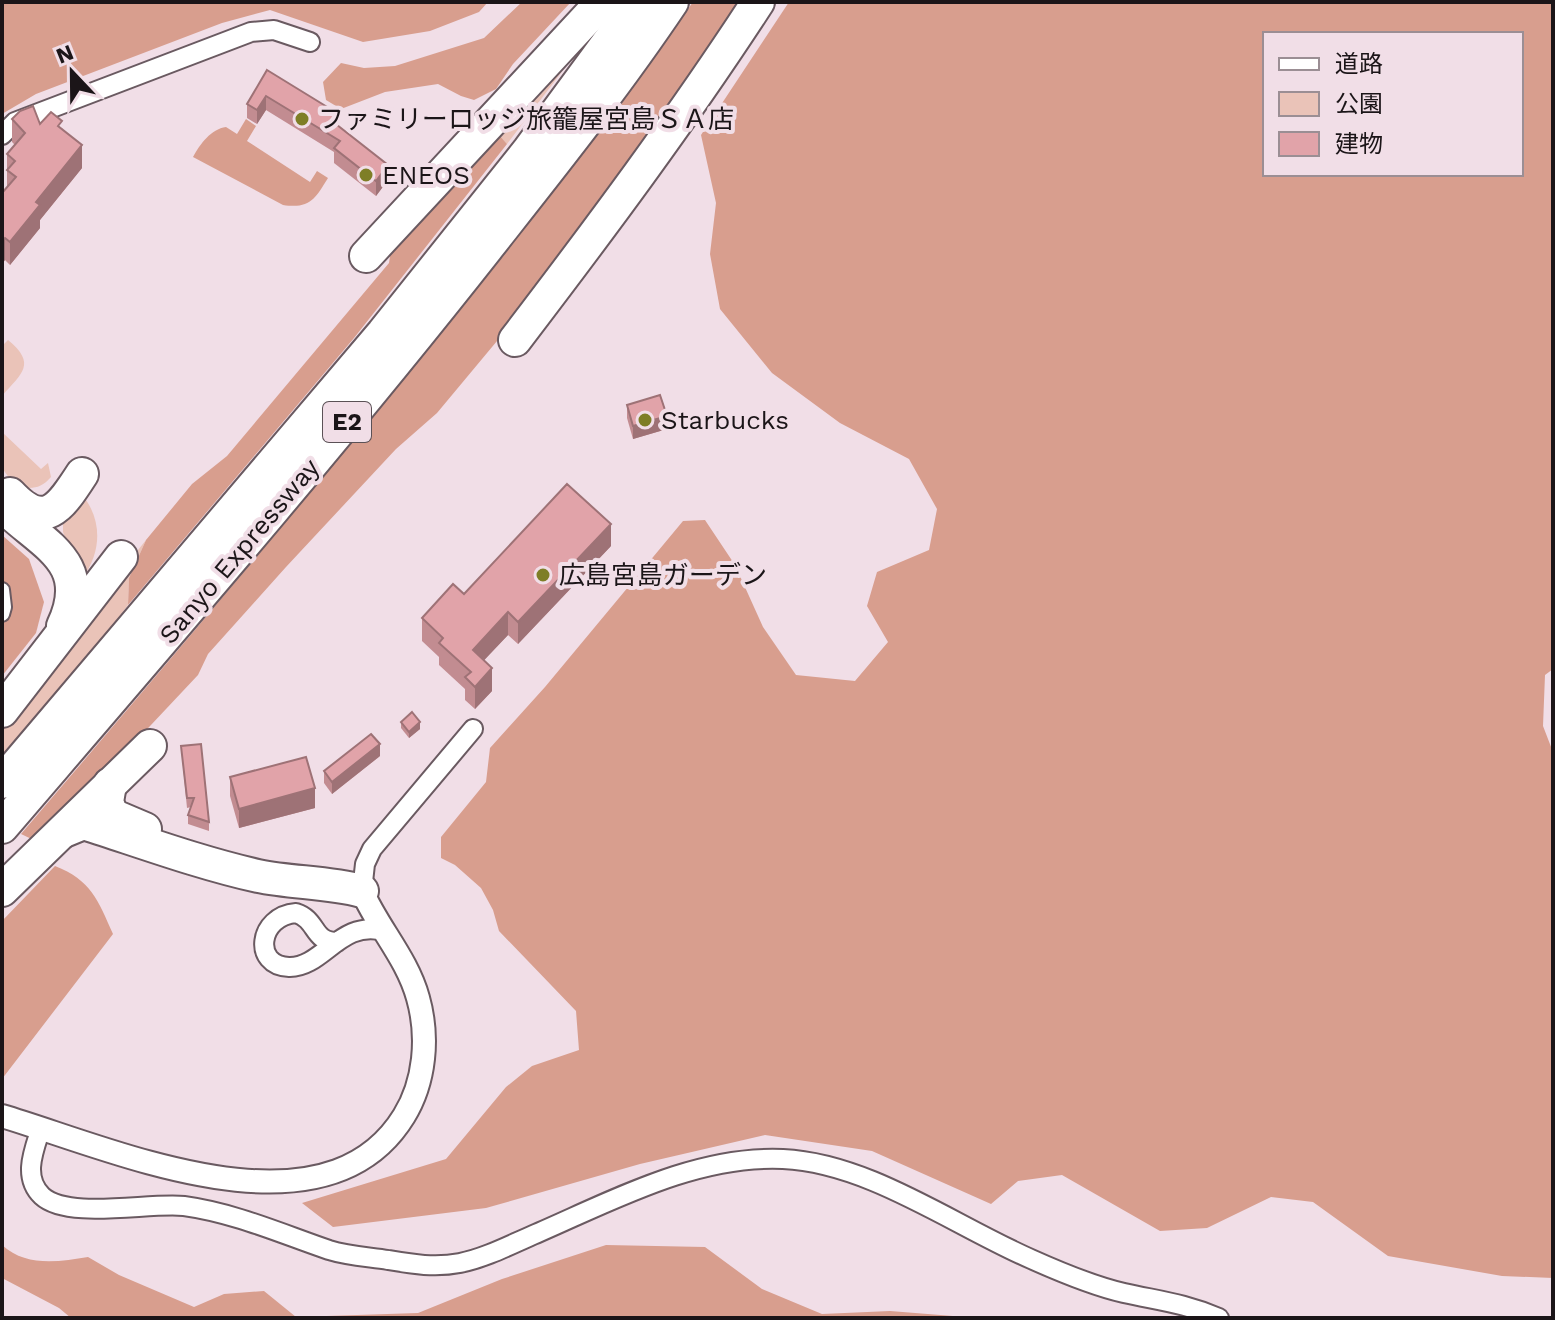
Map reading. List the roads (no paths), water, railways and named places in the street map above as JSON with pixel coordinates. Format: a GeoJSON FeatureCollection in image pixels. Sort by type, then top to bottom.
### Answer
{"type":"FeatureCollection","features":[{"type":"Feature","properties":{"kind":"highway"},"geometry":{"type":"LineString","coordinates":[[366,256],[602,2]]}},
{"type":"Feature","properties":{"kind":"highway","name":"Sanyo Expressway"},"geometry":{"type":"LineString","coordinates":[[2,782],[383,333],[529,150],[638,2]]}},
{"type":"Feature","properties":{"kind":"highway","name":"Sanyo Expressway"},"geometry":{"type":"LineString","coordinates":[[2,827],[259,529],[407,349],[552,165],[672,2]]}},
{"type":"Feature","properties":{"kind":"highway"},"geometry":{"type":"LineString","coordinates":[[515,340],[683,116],[758,2]]}},
{"type":"Feature","properties":{"kind":"highway"},"geometry":{"type":"LineString","coordinates":[[2,486],[22,506],[31,512],[42,513],[53,511],[62,504],[82,474]]}},
{"type":"Feature","properties":{"kind":"highway"},"geometry":{"type":"LineString","coordinates":[[2,505],[58,553],[67,565],[73,595],[51,650]]}},
{"type":"Feature","properties":{"kind":"highway"},"geometry":{"type":"LineString","coordinates":[[2,711],[121,557]]}},
{"type":"Feature","properties":{"kind":"highway"},"geometry":{"type":"LineString","coordinates":[[2,890],[150,746]]}},
{"type":"Feature","properties":{"kind":"highway"},"geometry":{"type":"LineString","coordinates":[[110,784],[107,802],[112,815],[118,819],[251,865],[336,880],[362,891]]}},
{"type":"Feature","properties":{"kind":"highway"},"geometry":{"type":"LineString","coordinates":[[64,831],[87,824],[238,871],[362,891]]}},
{"type":"Feature","properties":{"kind":"street"},"geometry":{"type":"LineString","coordinates":[[2,135],[15,122],[251,32],[274,30],[310,42]]}},
{"type":"Feature","properties":{"kind":"street"},"geometry":{"type":"LineString","coordinates":[[2,590],[2,614]]}},
{"type":"Feature","properties":{"kind":"street"},"geometry":{"type":"LineString","coordinates":[[2,1116],[161,1167],[235,1178],[279,1181],[318,1176],[350,1164],[375,1149],[395,1130],[409,1106],[419,1079],[424,1048],[419,1001],[410,976],[362,891],[365,864],[372,849],[473,729]]}},
{"type":"Feature","properties":{"kind":"street"},"geometry":{"type":"LineString","coordinates":[[337,942],[363,928],[384,931]]}},
{"type":"Feature","properties":{"kind":"street"},"geometry":{"type":"LineString","coordinates":[[41,1128],[31,1178],[44,1198],[58,1205],[88,1208],[183,1206],[243,1220],[332,1251],[431,1266],[460,1263],[487,1254],[639,1189],[712,1165],[749,1159],[820,1163],[857,1174],[1032,1260],[1121,1292],[1186,1304],[1219,1318]]}},
{"type":"Feature","properties":{"kind":"place","name":"ファミリーロッジ旅籠屋宮島ＳＡ店"},"geometry":{"type":"Point","coordinates":[302,119]}},
{"type":"Feature","properties":{"kind":"place","name":"ENEOS"},"geometry":{"type":"Point","coordinates":[366,175]}},
{"type":"Feature","properties":{"kind":"place","name":"Starbucks"},"geometry":{"type":"Point","coordinates":[645,420]}},
{"type":"Feature","properties":{"kind":"place","name":"広島宮島ガーデン"},"geometry":{"type":"Point","coordinates":[543,575]}}]}
